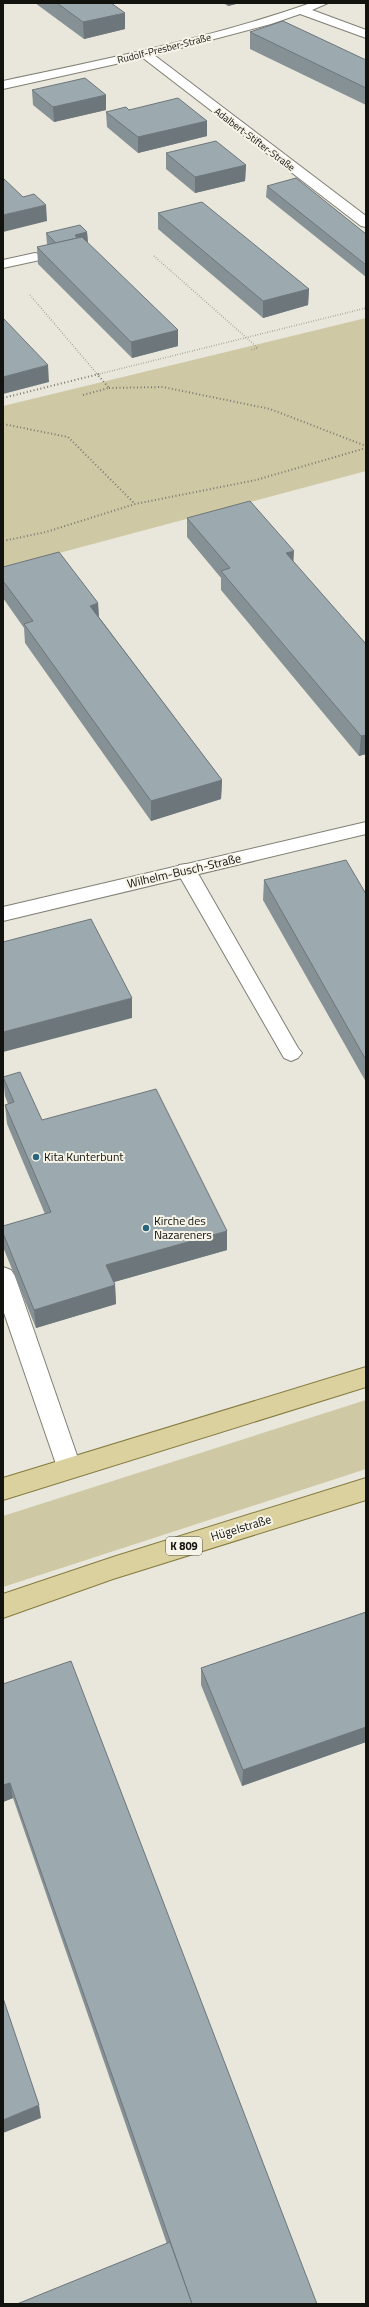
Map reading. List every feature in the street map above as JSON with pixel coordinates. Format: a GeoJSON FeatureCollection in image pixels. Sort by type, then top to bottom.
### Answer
{"type":"FeatureCollection","features":[{"type":"Feature","properties":{"kind":"main road"},"geometry":{"type":"LineString","coordinates":[[3,1488],[366,1377]]}},
{"type":"Feature","properties":{"kind":"main road","name":"Hügelstraße"},"geometry":{"type":"LineString","coordinates":[[3,1606],[113,1568],[366,1489]]}},
{"type":"Feature","properties":{"kind":"street","name":"Rudolf-Presber-Straße"},"geometry":{"type":"LineString","coordinates":[[3,85],[145,54],[302,11],[322,3]]}},
{"type":"Feature","properties":{"kind":"street"},"geometry":{"type":"LineString","coordinates":[[302,11],[366,34]]}},
{"type":"Feature","properties":{"kind":"street","name":"Adalbert-Stifter-Straße"},"geometry":{"type":"LineString","coordinates":[[145,54],[366,223]]}},
{"type":"Feature","properties":{"kind":"street"},"geometry":{"type":"LineString","coordinates":[[3,264],[35,257]]}},
{"type":"Feature","properties":{"kind":"street","name":"Wilhelm-Busch-Straße"},"geometry":{"type":"LineString","coordinates":[[3,914],[366,828]]}},
{"type":"Feature","properties":{"kind":"street"},"geometry":{"type":"LineString","coordinates":[[186,870],[291,1053]]}},
{"type":"Feature","properties":{"kind":"street"},"geometry":{"type":"LineString","coordinates":[[3,1276],[70,1467]]}},
{"type":"Feature","properties":{"kind":"path"},"geometry":{"type":"LineString","coordinates":[[154,256],[258,348],[251,350]]}},
{"type":"Feature","properties":{"kind":"path"},"geometry":{"type":"LineString","coordinates":[[29,293],[110,388]]}},
{"type":"Feature","properties":{"kind":"path"},"geometry":{"type":"LineString","coordinates":[[3,398],[366,308]]}},
{"type":"Feature","properties":{"kind":"path"},"geometry":{"type":"LineString","coordinates":[[84,395],[110,388],[163,387],[270,409],[366,447]]}},
{"type":"Feature","properties":{"kind":"path"},"geometry":{"type":"LineString","coordinates":[[3,424],[68,437],[134,504]]}},
{"type":"Feature","properties":{"kind":"path"},"geometry":{"type":"LineString","coordinates":[[3,541],[46,532],[134,504],[256,480],[366,447]]}},
{"type":"Feature","properties":{"kind":"shaded area"},"geometry":{"type":"Polygon","coordinates":[[[366,318],[366,471],[3,568],[3,406],[366,318]]]}},
{"type":"Feature","properties":{"kind":"shaded area"},"geometry":{"type":"Polygon","coordinates":[[[366,1400],[366,1469],[3,1587],[3,1516],[366,1400]]]}},
{"type":"Feature","properties":{"kind":"building"},"geometry":{"type":"Polygon","coordinates":[[[57,3],[111,3],[125,13],[83,22],[57,3]]]}},
{"type":"Feature","properties":{"kind":"building"},"geometry":{"type":"Polygon","coordinates":[[[283,21],[366,60],[366,88],[250,32],[283,21]]]}},
{"type":"Feature","properties":{"kind":"building"},"geometry":{"type":"Polygon","coordinates":[[[85,78],[106,95],[53,107],[32,90],[85,78]]]}},
{"type":"Feature","properties":{"kind":"building"},"geometry":{"type":"Polygon","coordinates":[[[178,98],[207,121],[138,137],[106,112],[126,107],[129,110],[178,98]]]}},
{"type":"Feature","properties":{"kind":"building"},"geometry":{"type":"Polygon","coordinates":[[[216,141],[246,165],[195,177],[166,153],[216,141]]]}},
{"type":"Feature","properties":{"kind":"building"},"geometry":{"type":"Polygon","coordinates":[[[3,178],[23,197],[34,194],[46,205],[3,215],[3,178]]]}},
{"type":"Feature","properties":{"kind":"building"},"geometry":{"type":"Polygon","coordinates":[[[296,178],[366,234],[366,265],[267,186],[296,178]]]}},
{"type":"Feature","properties":{"kind":"building"},"geometry":{"type":"Polygon","coordinates":[[[202,202],[309,289],[263,301],[158,213],[202,202]]]}},
{"type":"Feature","properties":{"kind":"building"},"geometry":{"type":"Polygon","coordinates":[[[80,225],[87,232],[75,235],[77,238],[56,243],[46,233],[80,225]]]}},
{"type":"Feature","properties":{"kind":"building"},"geometry":{"type":"Polygon","coordinates":[[[82,237],[178,330],[131,342],[37,247],[82,237]]]}},
{"type":"Feature","properties":{"kind":"building"},"geometry":{"type":"Polygon","coordinates":[[[3,318],[48,365],[3,377],[3,318]]]}},
{"type":"Feature","properties":{"kind":"building"},"geometry":{"type":"Polygon","coordinates":[[[250,501],[294,551],[286,553],[366,644],[366,735],[361,736],[221,571],[230,568],[187,518],[250,501]]]}},
{"type":"Feature","properties":{"kind":"building"},"geometry":{"type":"Polygon","coordinates":[[[59,552],[98,603],[90,606],[222,780],[151,801],[24,624],[33,621],[3,581],[3,567],[59,552]]]}},
{"type":"Feature","properties":{"kind":"building"},"geometry":{"type":"Polygon","coordinates":[[[346,860],[366,894],[366,1060],[264,880],[346,860]]]}},
{"type":"Feature","properties":{"kind":"building"},"geometry":{"type":"Polygon","coordinates":[[[91,919],[132,998],[3,1032],[3,942],[91,919]]]}},
{"type":"Feature","properties":{"kind":"building"},"geometry":{"type":"Polygon","coordinates":[[[20,1072],[42,1120],[156,1089],[227,1231],[106,1265],[115,1285],[34,1310],[3,1233],[3,1226],[51,1212],[5,1105],[14,1102],[3,1077],[20,1072]]]}},
{"type":"Feature","properties":{"kind":"building"},"geometry":{"type":"Polygon","coordinates":[[[366,1612],[366,1727],[243,1770],[201,1668],[366,1612]]]}},
{"type":"Feature","properties":{"kind":"building"},"geometry":{"type":"Polygon","coordinates":[[[71,1661],[317,2304],[192,2304],[10,1783],[3,1785],[3,1684],[71,1661]]]}},
{"type":"Feature","properties":{"kind":"building"},"geometry":{"type":"Polygon","coordinates":[[[3,1998],[39,2105],[3,2120],[3,1998]]]}},
{"type":"Feature","properties":{"kind":"building"},"geometry":{"type":"Polygon","coordinates":[[[170,2242],[192,2304],[17,2304],[170,2242]]]}},
{"type":"Feature","properties":{"kind":"place","name":"Kita Kunterbunt"},"geometry":{"type":"Point","coordinates":[36,1157]}},
{"type":"Feature","properties":{"kind":"place","name":"Kirche des Nazareners"},"geometry":{"type":"Point","coordinates":[146,1228]}}]}
